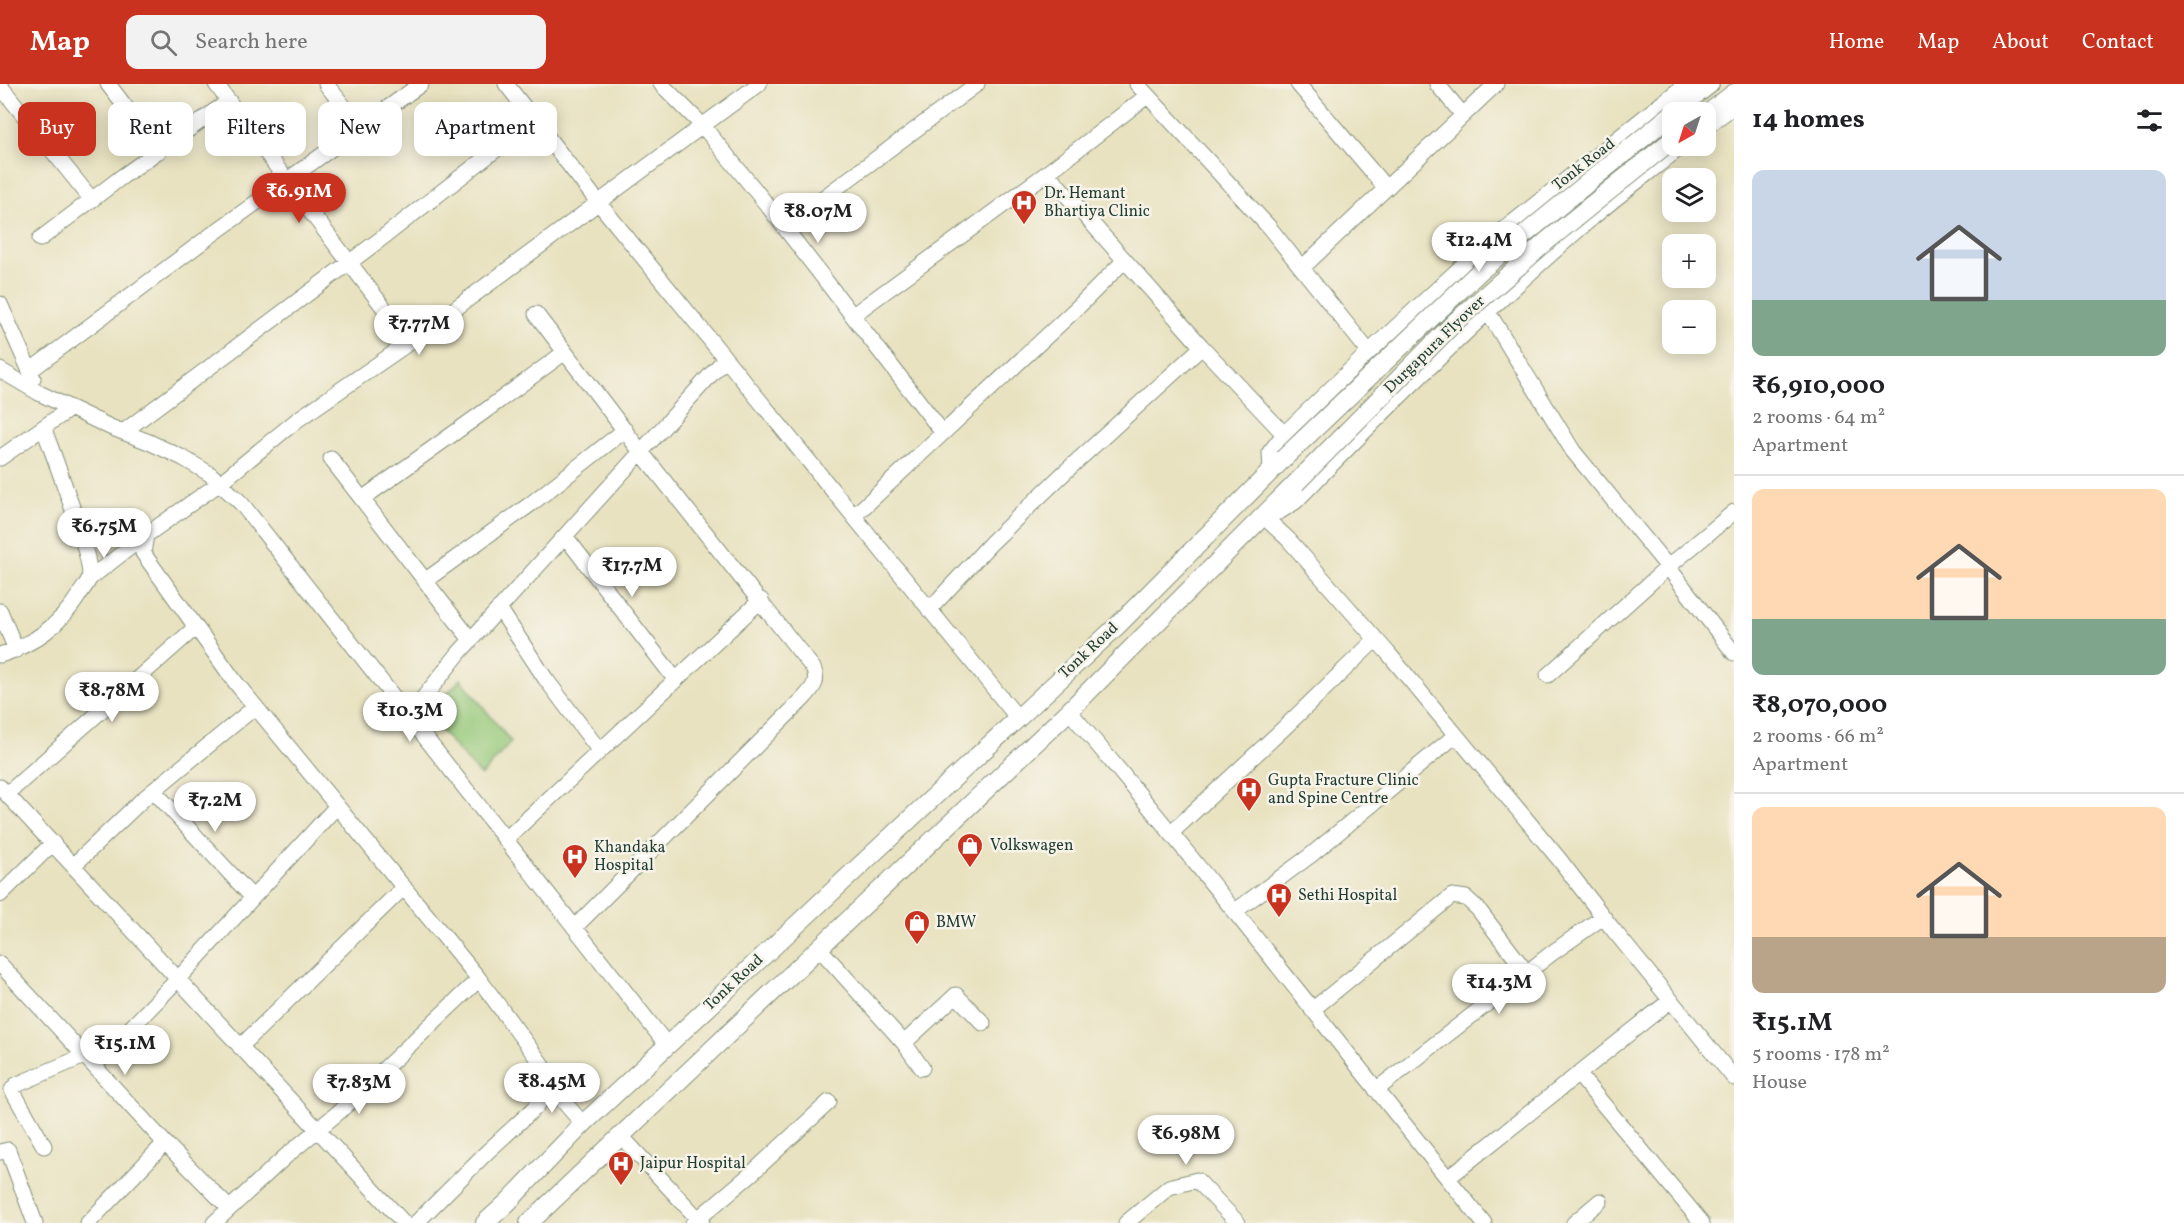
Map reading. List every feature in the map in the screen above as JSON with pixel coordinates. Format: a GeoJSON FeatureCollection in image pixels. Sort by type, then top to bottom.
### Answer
{"type":"FeatureCollection","features":[{"type":"Feature","properties":{"kind":"main road","name":"Durgapura Flyover"},"geometry":{"type":"LineString","coordinates":[[1687,102],[1710,84]]}},
{"type":"Feature","properties":{"kind":"main road"},"geometry":{"type":"LineString","coordinates":[[1716,107],[1734,93]]}},
{"type":"Feature","properties":{"kind":"main road","name":"Durgapura Flyover"},"geometry":{"type":"LineString","coordinates":[[1277,466],[1480,271],[1662,122]]}},
{"type":"Feature","properties":{"kind":"main road","name":"Durgapura Flyover"},"geometry":{"type":"LineString","coordinates":[[1263,516],[1455,322],[1547,241],[1662,148]]}},
{"type":"Feature","properties":{"kind":"main road","name":"Tonk Road"},"geometry":{"type":"LineString","coordinates":[[484,1223],[507,1203],[583,1124],[1118,625],[1277,466]]}},
{"type":"Feature","properties":{"kind":"main road","name":"Tonk Road"},"geometry":{"type":"LineString","coordinates":[[529,1223],[1069,711],[1263,516]]}},
{"type":"Feature","properties":{"kind":"street"},"geometry":{"type":"LineString","coordinates":[[5,84],[0,87],[92,200]]}},
{"type":"Feature","properties":{"kind":"street"},"geometry":{"type":"LineString","coordinates":[[108,84],[122,102]]}},
{"type":"Feature","properties":{"kind":"street"},"geometry":{"type":"LineString","coordinates":[[216,84],[410,342]]}},
{"type":"Feature","properties":{"kind":"street"},"geometry":{"type":"LineString","coordinates":[[326,84],[340,102]]}},
{"type":"Feature","properties":{"kind":"street"},"geometry":{"type":"LineString","coordinates":[[395,102],[420,84]]}},
{"type":"Feature","properties":{"kind":"street"},"geometry":{"type":"LineString","coordinates":[[506,84],[520,102]]}},
{"type":"Feature","properties":{"kind":"street"},"geometry":{"type":"LineString","coordinates":[[661,84],[702,125],[853,315],[943,433]]}},
{"type":"Feature","properties":{"kind":"street"},"geometry":{"type":"LineString","coordinates":[[0,655],[16,650],[48,632],[73,605],[90,578],[220,483],[297,420],[410,342],[759,84]]}},
{"type":"Feature","properties":{"kind":"street"},"geometry":{"type":"LineString","coordinates":[[784,227],[977,84]]}},
{"type":"Feature","properties":{"kind":"street"},"geometry":{"type":"LineString","coordinates":[[1298,84],[1386,188]]}},
{"type":"Feature","properties":{"kind":"street"},"geometry":{"type":"LineString","coordinates":[[1437,84],[1463,115]]}},
{"type":"Feature","properties":{"kind":"street"},"geometry":{"type":"LineString","coordinates":[[1302,267],[1496,84]]}},
{"type":"Feature","properties":{"kind":"street","name":"Tonk Road"},"geometry":{"type":"LineString","coordinates":[[1277,466],[1270,452],[1284,434],[1369,352],[1486,244],[1686,84]]}},
{"type":"Feature","properties":{"kind":"street"},"geometry":{"type":"LineString","coordinates":[[853,315],[1047,173],[1142,90],[1268,226],[1369,352]]}},
{"type":"Feature","properties":{"kind":"street"},"geometry":{"type":"LineString","coordinates":[[193,127],[229,101]]}},
{"type":"Feature","properties":{"kind":"street"},"geometry":{"type":"LineString","coordinates":[[1716,120],[1734,106]]}},
{"type":"Feature","properties":{"kind":"street"},"geometry":{"type":"LineString","coordinates":[[557,149],[1017,717]]}},
{"type":"Feature","properties":{"kind":"street"},"geometry":{"type":"LineString","coordinates":[[40,239],[152,156]]}},
{"type":"Feature","properties":{"kind":"street"},"geometry":{"type":"LineString","coordinates":[[31,370],[321,156]]}},
{"type":"Feature","properties":{"kind":"street"},"geometry":{"type":"LineString","coordinates":[[123,432],[350,263],[488,156]]}},
{"type":"Feature","properties":{"kind":"street","name":"Tonk Road"},"geometry":{"type":"LineString","coordinates":[[1263,516],[1279,512],[1295,502],[1400,396],[1488,312],[1574,234],[1670,156]]}},
{"type":"Feature","properties":{"kind":"street"},"geometry":{"type":"LineString","coordinates":[[1047,173],[1202,347],[1284,434]]}},
{"type":"Feature","properties":{"kind":"street"},"geometry":{"type":"LineString","coordinates":[[1544,197],[1574,234]]}},
{"type":"Feature","properties":{"kind":"street"},"geometry":{"type":"LineString","coordinates":[[854,516],[1079,306],[1125,260]]}},
{"type":"Feature","properties":{"kind":"street"},"geometry":{"type":"LineString","coordinates":[[0,304],[31,370],[39,393]]}},
{"type":"Feature","properties":{"kind":"street"},"geometry":{"type":"LineString","coordinates":[[1488,312],[1573,451],[1668,567],[1734,653]]}},
{"type":"Feature","properties":{"kind":"street"},"geometry":{"type":"LineString","coordinates":[[536,314],[641,452],[761,600],[817,676],[815,686],[575,927]]}},
{"type":"Feature","properties":{"kind":"street"},"geometry":{"type":"LineString","coordinates":[[929,610],[1016,519],[1202,347]]}},
{"type":"Feature","properties":{"kind":"street"},"geometry":{"type":"LineString","coordinates":[[362,499],[565,352]]}},
{"type":"Feature","properties":{"kind":"street"},"geometry":{"type":"LineString","coordinates":[[409,716],[499,608],[725,359]]}},
{"type":"Feature","properties":{"kind":"street"},"geometry":{"type":"LineString","coordinates":[[0,370],[39,393],[183,458],[210,474],[241,503],[667,1046]]}},
{"type":"Feature","properties":{"kind":"street"},"geometry":{"type":"LineString","coordinates":[[0,458],[71,408]]}},
{"type":"Feature","properties":{"kind":"street"},"geometry":{"type":"LineString","coordinates":[[44,429],[87,552],[90,578]]}},
{"type":"Feature","properties":{"kind":"street"},"geometry":{"type":"LineString","coordinates":[[426,580],[532,503],[625,430]]}},
{"type":"Feature","properties":{"kind":"street"},"geometry":{"type":"LineString","coordinates":[[331,459],[471,640]]}},
{"type":"Feature","properties":{"kind":"street"},"geometry":{"type":"LineString","coordinates":[[1548,675],[1668,567],[1734,512]]}},
{"type":"Feature","properties":{"kind":"street"},"geometry":{"type":"LineString","coordinates":[[1263,516],[1288,539],[1376,639],[1559,859],[1734,1078]]}},
{"type":"Feature","properties":{"kind":"street"},"geometry":{"type":"LineString","coordinates":[[146,535],[143,553],[255,707],[479,979],[548,1073],[551,1087],[583,1124]]}},
{"type":"Feature","properties":{"kind":"street"},"geometry":{"type":"LineString","coordinates":[[565,536],[675,679]]}},
{"type":"Feature","properties":{"kind":"street"},"geometry":{"type":"LineString","coordinates":[[506,839],[761,600]]}},
{"type":"Feature","properties":{"kind":"street"},"geometry":{"type":"LineString","coordinates":[[499,608],[545,678],[599,750]]}},
{"type":"Feature","properties":{"kind":"street"},"geometry":{"type":"LineString","coordinates":[[0,611],[16,650]]}},
{"type":"Feature","properties":{"kind":"street"},"geometry":{"type":"LineString","coordinates":[[196,627],[4,790],[404,1223]]}},
{"type":"Feature","properties":{"kind":"street"},"geometry":{"type":"LineString","coordinates":[[1171,833],[1376,639]]}},
{"type":"Feature","properties":{"kind":"street"},"geometry":{"type":"LineString","coordinates":[[74,865],[154,791],[255,707]]}},
{"type":"Feature","properties":{"kind":"street"},"geometry":{"type":"LineString","coordinates":[[1069,711],[1171,833],[1484,1223]]}},
{"type":"Feature","properties":{"kind":"street"},"geometry":{"type":"LineString","coordinates":[[1234,912],[1311,855],[1456,735]]}},
{"type":"Feature","properties":{"kind":"street"},"geometry":{"type":"LineString","coordinates":[[154,791],[252,897]]}},
{"type":"Feature","properties":{"kind":"street"},"geometry":{"type":"LineString","coordinates":[[44,1146],[12,1090],[16,1085],[89,1061],[178,979],[337,806]]}},
{"type":"Feature","properties":{"kind":"street"},"geometry":{"type":"LineString","coordinates":[[0,895],[53,843]]}},
{"type":"Feature","properties":{"kind":"street"},"geometry":{"type":"LineString","coordinates":[[240,1047],[404,887]]}},
{"type":"Feature","properties":{"kind":"street"},"geometry":{"type":"LineString","coordinates":[[1312,1010],[1452,896],[1466,898],[1478,909],[1527,973]]}},
{"type":"Feature","properties":{"kind":"street"},"geometry":{"type":"LineString","coordinates":[[1376,1090],[1603,916]]}},
{"type":"Feature","properties":{"kind":"street"},"geometry":{"type":"LineString","coordinates":[[819,948],[904,1043],[922,1068]]}},
{"type":"Feature","properties":{"kind":"street"},"geometry":{"type":"LineString","coordinates":[[0,964],[165,1143],[229,1208]]}},
{"type":"Feature","properties":{"kind":"street"},"geometry":{"type":"LineString","coordinates":[[214,1223],[285,1157],[348,1103],[479,979]]}},
{"type":"Feature","properties":{"kind":"street"},"geometry":{"type":"LineString","coordinates":[[904,1043],[956,995],[983,1023]]}},
{"type":"Feature","properties":{"kind":"street"},"geometry":{"type":"LineString","coordinates":[[1448,1178],[1671,1000]]}},
{"type":"Feature","properties":{"kind":"street"},"geometry":{"type":"LineString","coordinates":[[1578,1074],[1702,1223]]}},
{"type":"Feature","properties":{"kind":"street"},"geometry":{"type":"LineString","coordinates":[[416,1223],[536,1107],[551,1087]]}},
{"type":"Feature","properties":{"kind":"street"},"geometry":{"type":"LineString","coordinates":[[621,1136],[698,1222],[829,1102]]}},
{"type":"Feature","properties":{"kind":"street"},"geometry":{"type":"LineString","coordinates":[[88,1223],[165,1143]]}},
{"type":"Feature","properties":{"kind":"street"},"geometry":{"type":"LineString","coordinates":[[0,1152],[8,1150],[35,1223]]}},
{"type":"Feature","properties":{"kind":"street"},"geometry":{"type":"LineString","coordinates":[[1126,1223],[1168,1187],[1197,1180],[1238,1223]]}},
{"type":"Feature","properties":{"kind":"street"},"geometry":{"type":"LineString","coordinates":[[1574,1223],[1600,1202]]}},
{"type":"Feature","properties":{"kind":"green space"},"geometry":{"type":"Polygon","coordinates":[[[461,679],[511,742],[481,776],[427,715],[461,679]]]}},
{"type":"Feature","properties":{"kind":"place","name":"Dr. Hemant Bhartiya Clinic"},"geometry":{"type":"Point","coordinates":[1024,226]}},
{"type":"Feature","properties":{"kind":"place","name":"Gupta Fracture Clinic and Spine Centre"},"geometry":{"type":"Point","coordinates":[1249,813]}},
{"type":"Feature","properties":{"kind":"place","name":"Volkswagen"},"geometry":{"type":"Point","coordinates":[970,869]}},
{"type":"Feature","properties":{"kind":"place","name":"Khandaka Hospital"},"geometry":{"type":"Point","coordinates":[575,880]}},
{"type":"Feature","properties":{"kind":"place","name":"Sethi Hospital"},"geometry":{"type":"Point","coordinates":[1279,919]}},
{"type":"Feature","properties":{"kind":"place","name":"BMW"},"geometry":{"type":"Point","coordinates":[917,946]}},
{"type":"Feature","properties":{"kind":"place","name":"Jaipur Hospital"},"geometry":{"type":"Point","coordinates":[621,1187]}}]}
